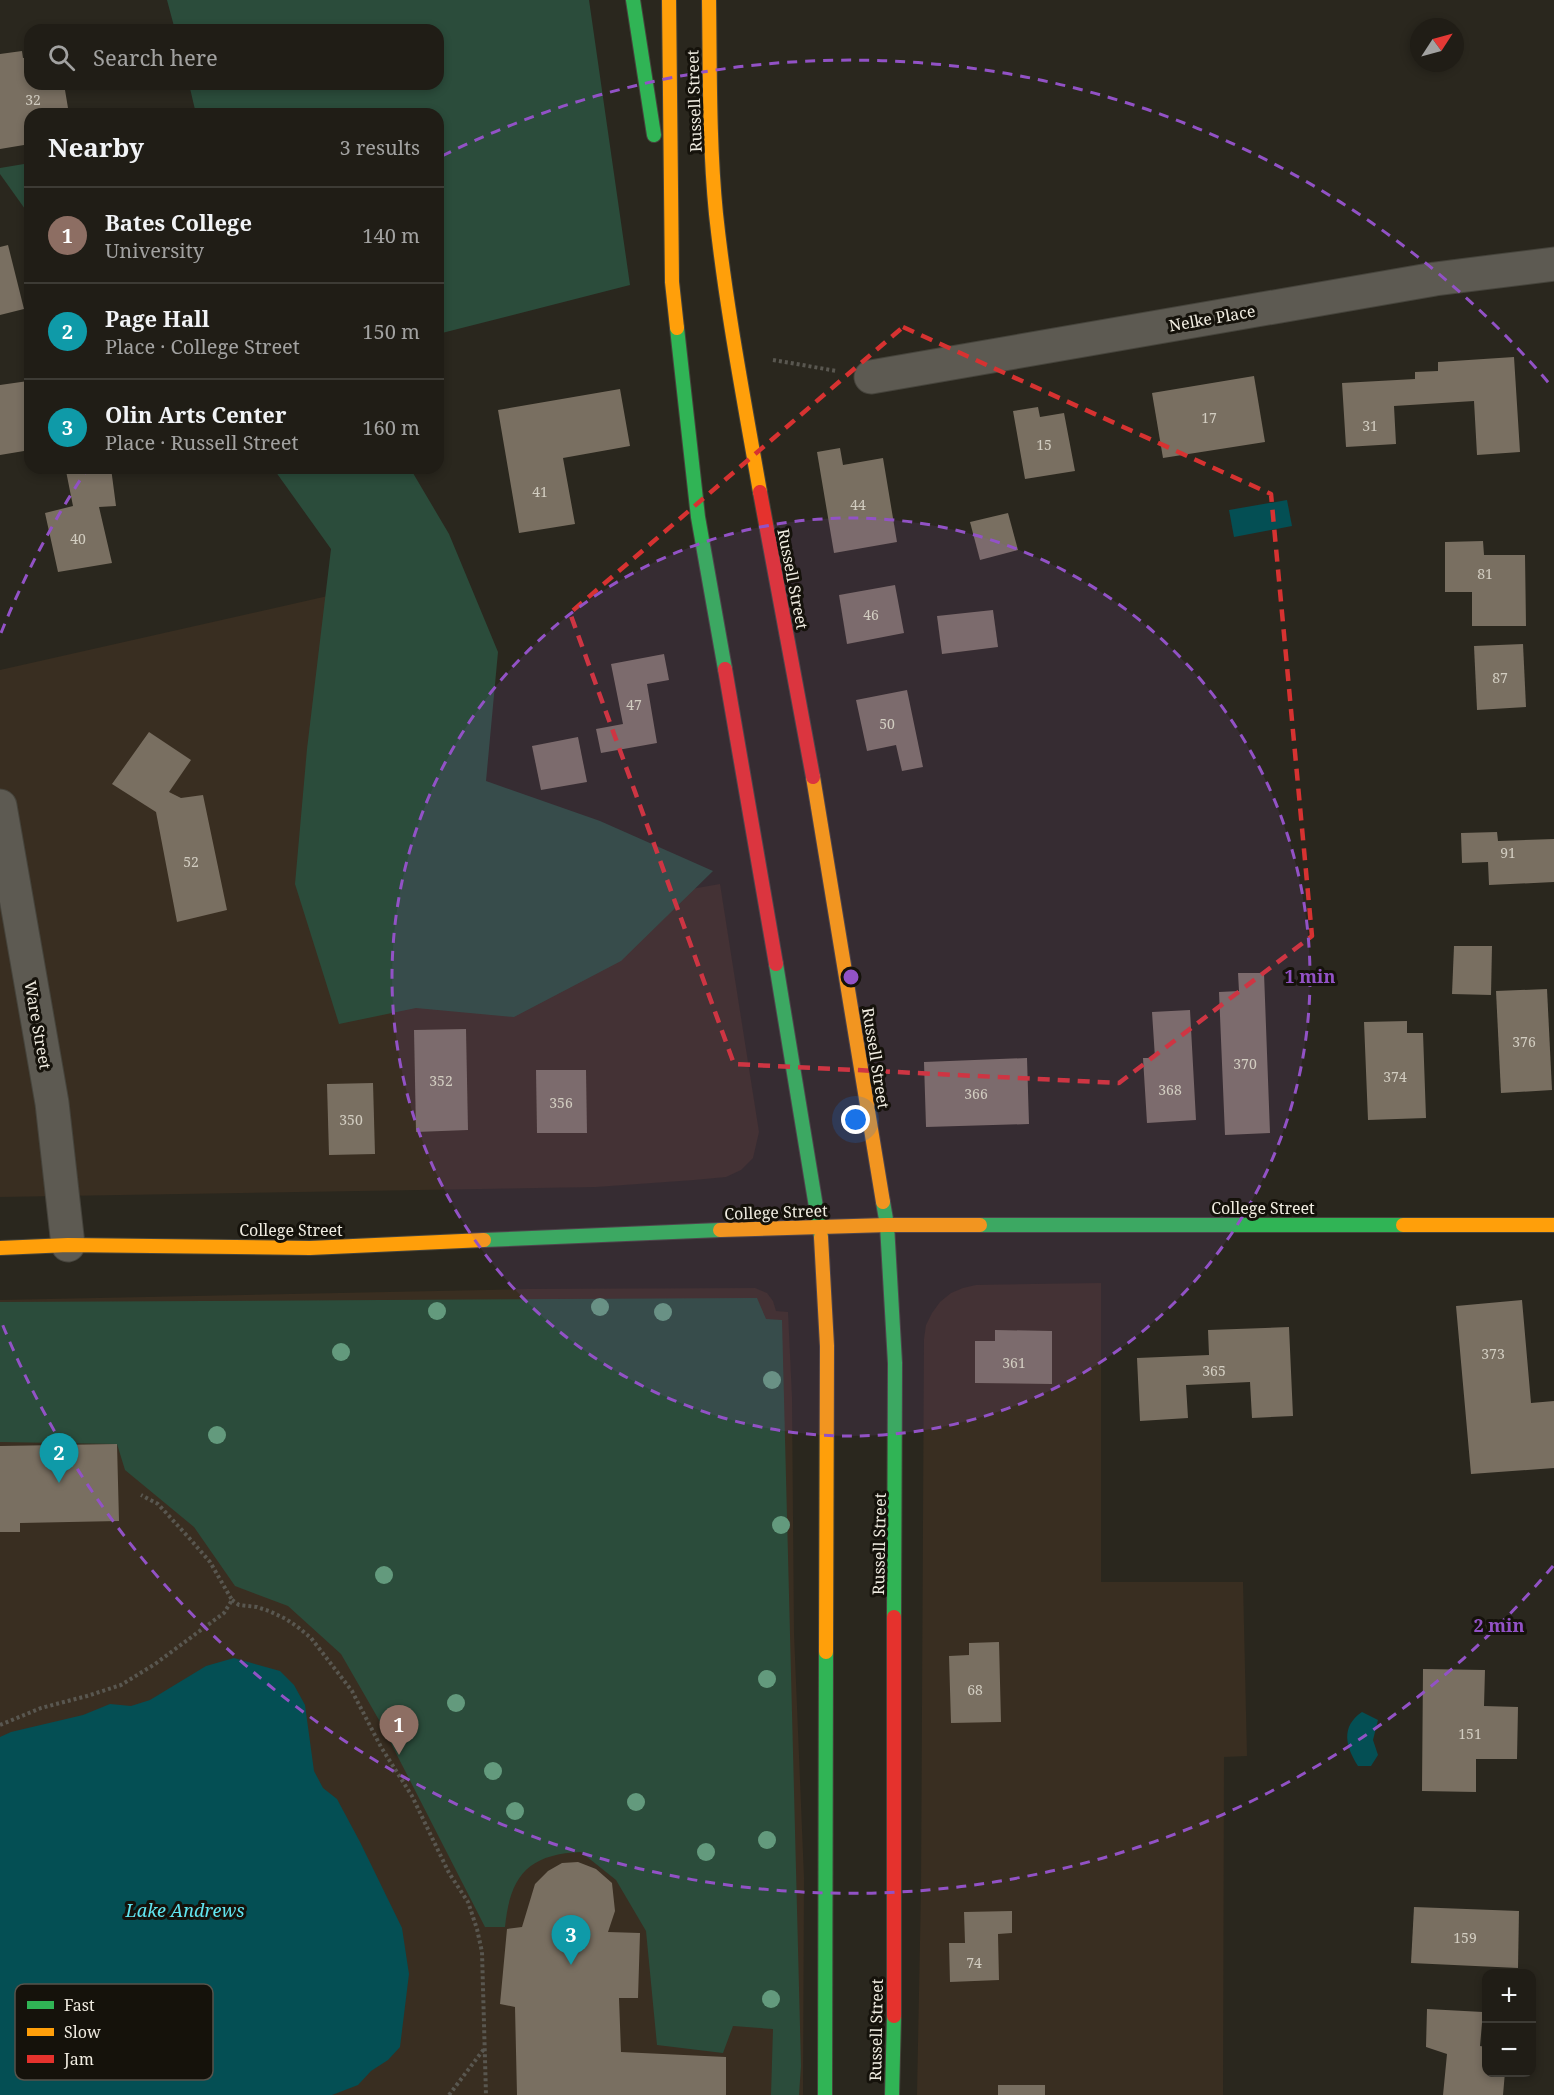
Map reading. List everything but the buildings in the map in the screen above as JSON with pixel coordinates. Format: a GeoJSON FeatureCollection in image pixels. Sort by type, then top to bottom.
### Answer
{"type":"FeatureCollection","features":[{"type":"Feature","properties":{"kind":"main road"},"geometry":{"type":"LineString","coordinates":[[633,0],[666,210],[672,282]]}},
{"type":"Feature","properties":{"kind":"main road","name":"Russell Street"},"geometry":{"type":"LineString","coordinates":[[669,0],[672,282],[698,517],[820,1227],[828,1429],[825,2095]]}},
{"type":"Feature","properties":{"kind":"main road","name":"Russell Street"},"geometry":{"type":"LineString","coordinates":[[709,0],[710,113],[716,212],[725,287],[764,515],[803,717],[887,1225],[895,1363],[896,1447],[892,2095]]}},
{"type":"Feature","properties":{"kind":"main road","name":"College Street"},"geometry":{"type":"LineString","coordinates":[[0,1248],[68,1245],[310,1248],[887,1225],[1554,1225]]}},
{"type":"Feature","properties":{"kind":"street","name":"Nelke Place"},"geometry":{"type":"LineString","coordinates":[[871,376],[1435,279],[1554,264]]}},
{"type":"Feature","properties":{"kind":"street","name":"Ware Street"},"geometry":{"type":"LineString","coordinates":[[0,806],[52,1103],[68,1245]]}},
{"type":"Feature","properties":{"kind":"path"},"geometry":{"type":"LineString","coordinates":[[773,359],[871,376]]}},
{"type":"Feature","properties":{"kind":"path"},"geometry":{"type":"LineString","coordinates":[[141,1495],[158,1504],[210,1562],[232,1600],[239,1605],[258,1607],[286,1619],[311,1638],[352,1691],[399,1779],[412,1796],[449,1873],[468,1902],[477,1929],[482,1952],[486,2095]]}},
{"type":"Feature","properties":{"kind":"path"},"geometry":{"type":"LineString","coordinates":[[0,1725],[41,1708],[122,1684],[154,1664],[224,1613],[232,1600]]}},
{"type":"Feature","properties":{"kind":"path"},"geometry":{"type":"LineString","coordinates":[[449,2095],[485,2048]]}},
{"type":"Feature","properties":{"kind":"highlighted area"},"geometry":{"type":"Polygon","coordinates":[[[903,327],[1271,494],[1312,936],[1119,1083],[734,1064],[570,613],[903,327]]]}},
{"type":"Feature","properties":{"kind":"shaded area"},"geometry":{"type":"Polygon","coordinates":[[[341,593],[405,939],[720,884],[759,1132],[753,1158],[741,1170],[726,1177],[596,1187],[0,1197],[0,670],[341,593]]]}},
{"type":"Feature","properties":{"kind":"shaded area"},"geometry":{"type":"Polygon","coordinates":[[[1101,1283],[1101,1582],[1243,1582],[1247,1756],[1224,1757],[1223,2095],[917,2095],[921,1891],[924,1339],[926,1325],[940,1302],[951,1293],[963,1288],[976,1285],[1101,1283]]]}},
{"type":"Feature","properties":{"kind":"shaded area"},"geometry":{"type":"Polygon","coordinates":[[[755,1288],[767,1293],[776,1311],[788,1312],[792,1397],[794,1633],[804,1878],[803,2095],[0,2095],[0,1300],[528,1289],[755,1288]]]}},
{"type":"Feature","properties":{"kind":"green space"},"geometry":{"type":"Polygon","coordinates":[[[167,0],[589,0],[630,285],[444,332],[444,108],[195,108],[190,90],[444,90],[444,24],[173,24],[167,0]]]}},
{"type":"Feature","properties":{"kind":"green space"},"geometry":{"type":"Polygon","coordinates":[[[24,164],[24,208],[0,174],[0,168],[24,164]]]}},
{"type":"Feature","properties":{"kind":"green space"},"geometry":{"type":"Polygon","coordinates":[[[277,474],[414,474],[449,534],[498,652],[486,781],[600,821],[713,871],[621,961],[514,1017],[416,1008],[339,1024],[295,884],[307,749],[331,549],[277,474]]]}},
{"type":"Feature","properties":{"kind":"green space"},"geometry":{"type":"Polygon","coordinates":[[[757,1298],[766,1319],[782,1320],[801,2066],[799,2095],[771,2095],[773,2029],[733,2026],[723,2053],[657,2045],[646,1931],[616,1880],[581,1852],[547,1857],[535,1863],[517,1881],[505,1927],[485,1927],[379,1720],[341,1654],[288,1606],[235,1586],[194,1527],[125,1470],[117,1444],[0,1442],[0,1302],[757,1298]]]}},
{"type":"Feature","properties":{"kind":"water"},"geometry":{"type":"Polygon","coordinates":[[[1287,500],[1292,526],[1234,537],[1229,510],[1287,500]]]}},
{"type":"Feature","properties":{"kind":"water","name":"Lake Andrews"},"geometry":{"type":"Polygon","coordinates":[[[234,1658],[280,1671],[294,1685],[305,1705],[314,1771],[323,1788],[337,1799],[402,1928],[409,1974],[400,2047],[358,2085],[332,2095],[0,2095],[0,1737],[11,1732],[83,1715],[110,1704],[131,1706],[150,1700],[206,1666],[234,1658]]]}},
{"type":"Feature","properties":{"kind":"water"},"geometry":{"type":"Polygon","coordinates":[[[1362,1712],[1378,1720],[1373,1740],[1378,1755],[1371,1766],[1358,1766],[1348,1745],[1350,1724],[1362,1712]]]}},
{"type":"Feature","properties":{"kind":"traffic: fast"},"geometry":{"type":"LineString","coordinates":[[633,0],[654,135]]}},
{"type":"Feature","properties":{"kind":"traffic: fast"},"geometry":{"type":"LineString","coordinates":[[677,328],[698,517],[725,669]]}},
{"type":"Feature","properties":{"kind":"traffic: fast"},"geometry":{"type":"LineString","coordinates":[[776,964],[821,1237]]}},
{"type":"Feature","properties":{"kind":"traffic: fast"},"geometry":{"type":"LineString","coordinates":[[883,1202],[887,1225],[895,1363],[894,1617]]}},
{"type":"Feature","properties":{"kind":"traffic: fast"},"geometry":{"type":"LineString","coordinates":[[980,1225],[1403,1225]]}},
{"type":"Feature","properties":{"kind":"traffic: fast"},"geometry":{"type":"LineString","coordinates":[[484,1240],[720,1230]]}},
{"type":"Feature","properties":{"kind":"traffic: fast"},"geometry":{"type":"LineString","coordinates":[[825,2095],[826,1652]]}},
{"type":"Feature","properties":{"kind":"traffic: fast"},"geometry":{"type":"LineString","coordinates":[[892,2095],[894,2016]]}},
{"type":"Feature","properties":{"kind":"traffic: slow"},"geometry":{"type":"LineString","coordinates":[[669,0],[672,282],[677,328]]}},
{"type":"Feature","properties":{"kind":"traffic: slow"},"geometry":{"type":"LineString","coordinates":[[709,0],[711,134],[716,214],[730,319],[760,492]]}},
{"type":"Feature","properties":{"kind":"traffic: slow"},"geometry":{"type":"LineString","coordinates":[[813,777],[883,1202]]}},
{"type":"Feature","properties":{"kind":"traffic: slow"},"geometry":{"type":"LineString","coordinates":[[720,1230],[980,1225]]}},
{"type":"Feature","properties":{"kind":"traffic: slow"},"geometry":{"type":"LineString","coordinates":[[1403,1225],[1554,1225]]}},
{"type":"Feature","properties":{"kind":"traffic: slow"},"geometry":{"type":"LineString","coordinates":[[821,1237],[827,1346],[826,1652]]}},
{"type":"Feature","properties":{"kind":"traffic: slow"},"geometry":{"type":"LineString","coordinates":[[0,1248],[68,1245],[310,1248],[484,1240]]}},
{"type":"Feature","properties":{"kind":"traffic: jam"},"geometry":{"type":"LineString","coordinates":[[760,492],[813,777]]}},
{"type":"Feature","properties":{"kind":"traffic: jam"},"geometry":{"type":"LineString","coordinates":[[725,669],[776,964]]}},
{"type":"Feature","properties":{"kind":"traffic: jam"},"geometry":{"type":"LineString","coordinates":[[894,1617],[894,2016]]}},
{"type":"Feature","properties":{"kind":"place","name":"Page Hall"},"geometry":{"type":"Point","coordinates":[59,1483]}},
{"type":"Feature","properties":{"kind":"place","name":"Bates College"},"geometry":{"type":"Point","coordinates":[399,1755]}},
{"type":"Feature","properties":{"kind":"place","name":"Olin Arts Center"},"geometry":{"type":"Point","coordinates":[571,1965]}}]}
